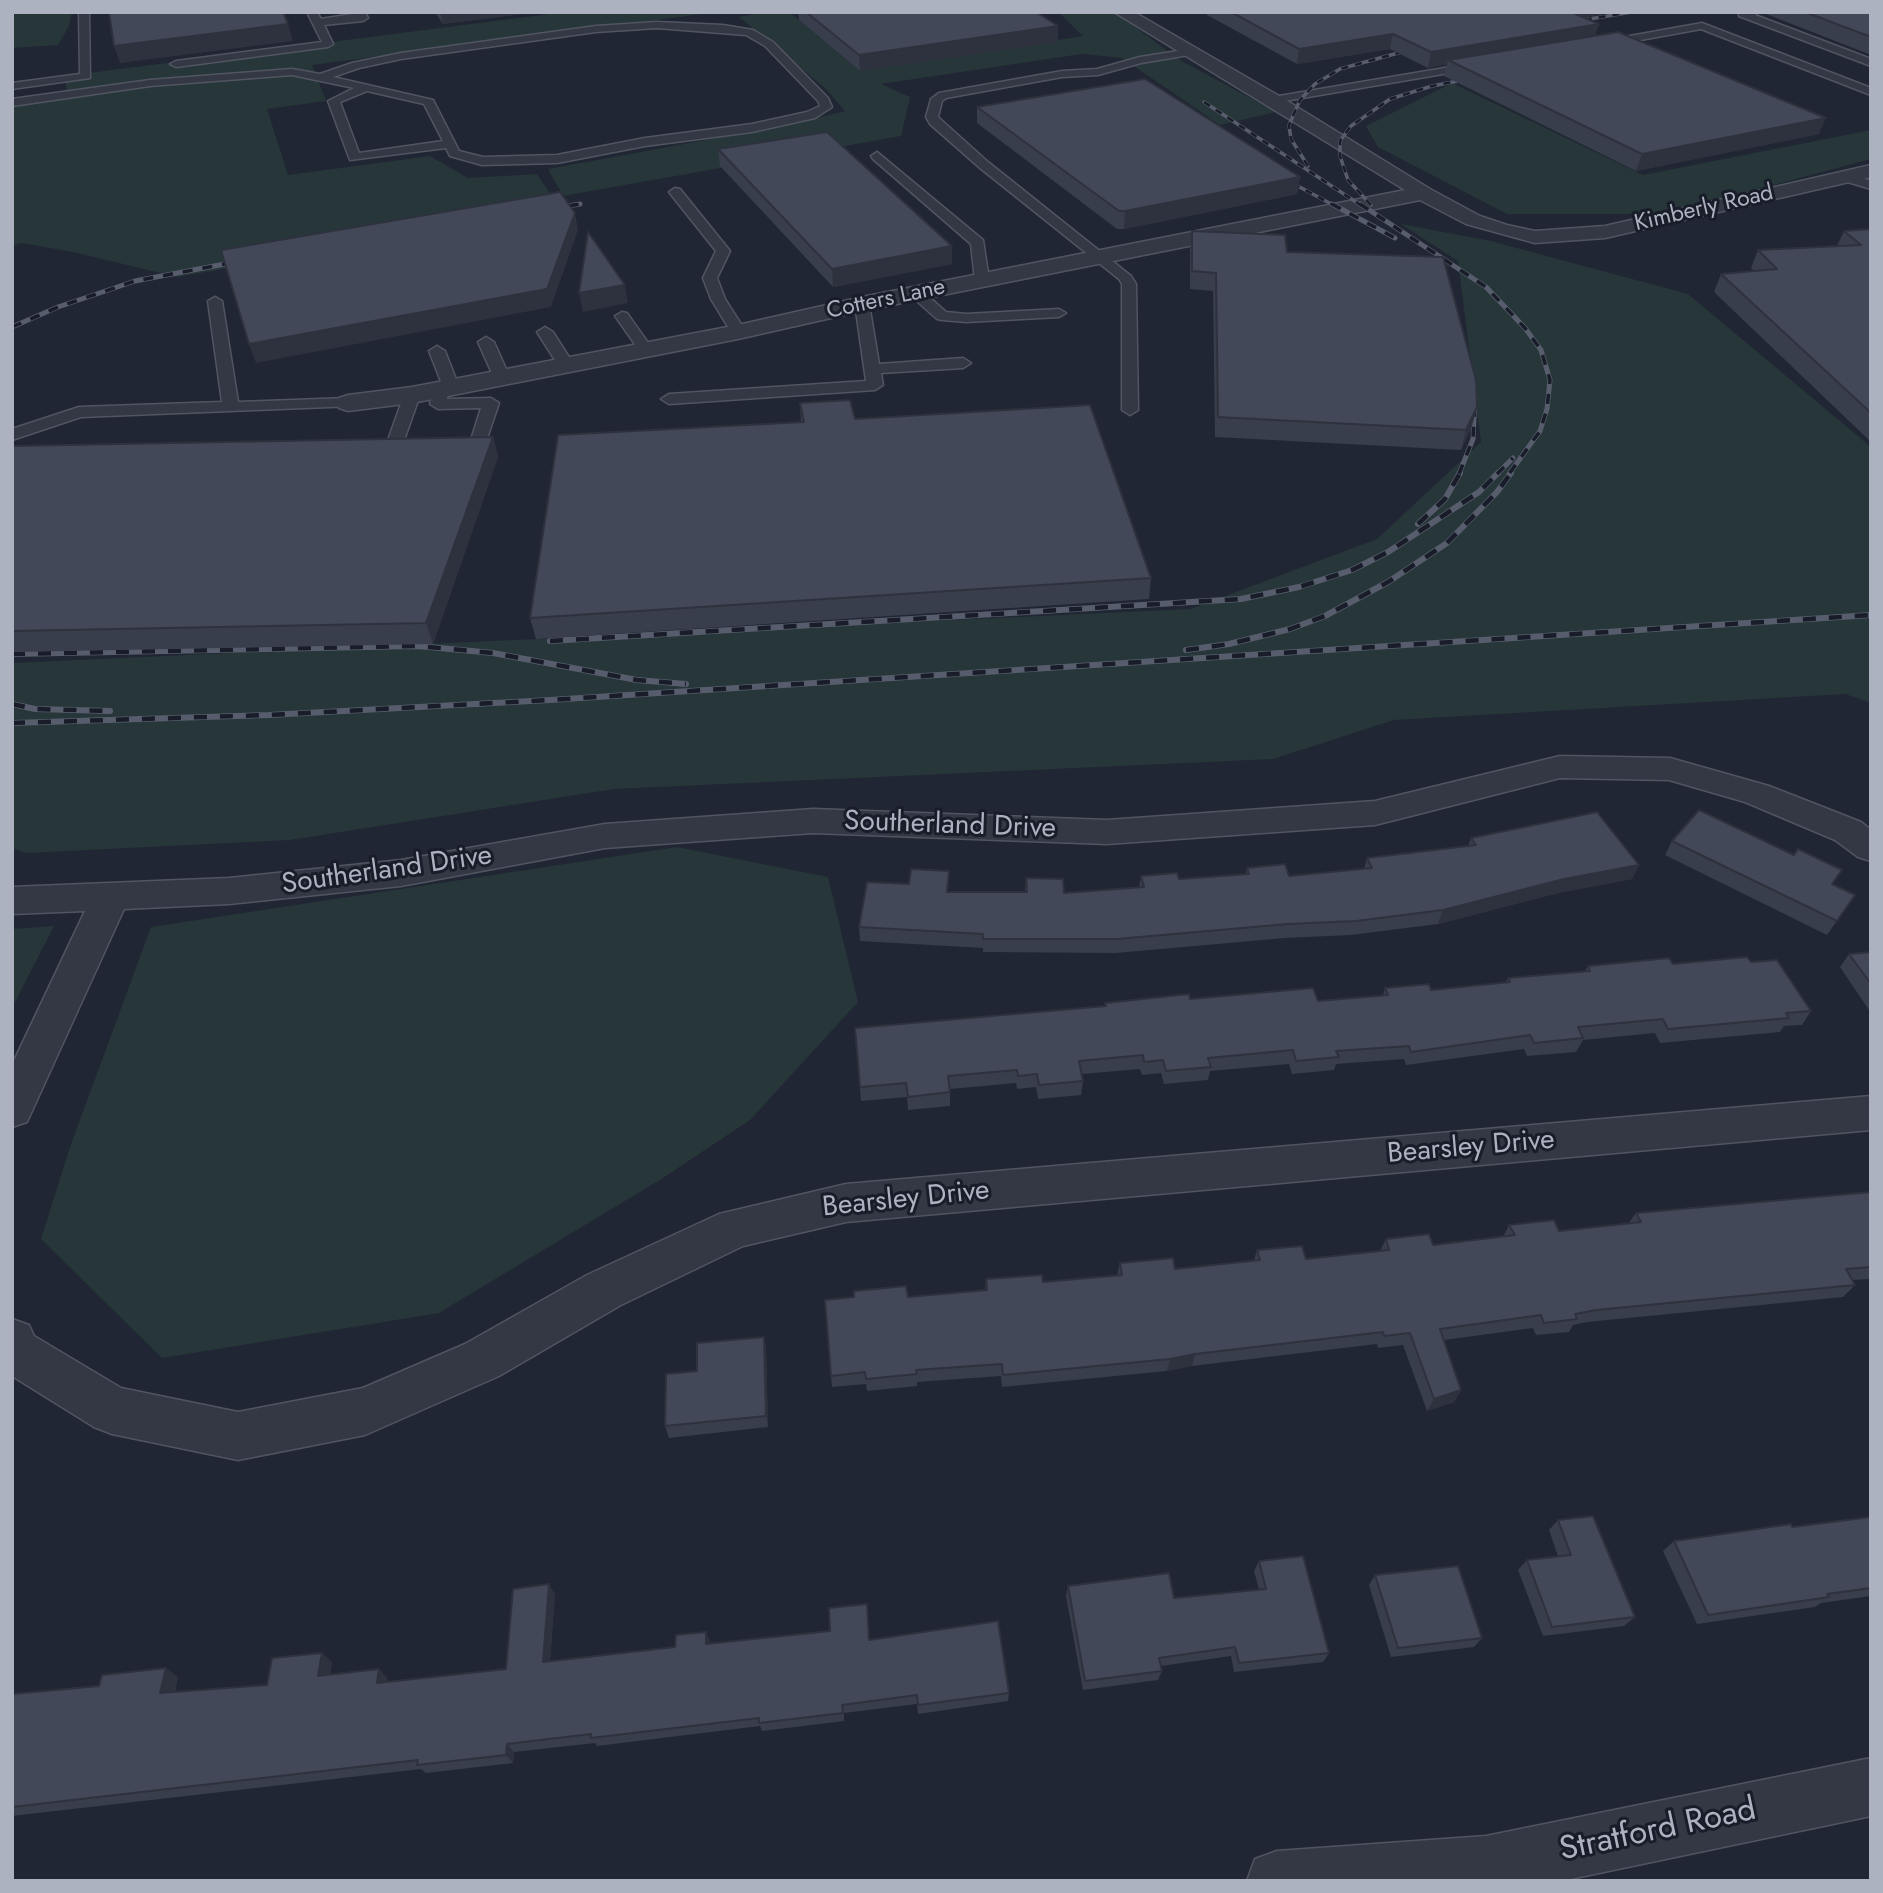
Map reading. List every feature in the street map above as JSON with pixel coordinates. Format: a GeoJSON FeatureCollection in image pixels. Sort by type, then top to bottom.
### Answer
{"type":"FeatureCollection","features":[{"type":"Feature","properties":{"kind":"street"},"geometry":{"type":"LineString","coordinates":[[1122,12],[1273,100],[1423,193]]}},
{"type":"Feature","properties":{"kind":"street","name":"Kimberly Road"},"geometry":{"type":"LineString","coordinates":[[1423,193],[1473,220],[1535,237],[1605,232],[1871,171]]}},
{"type":"Feature","properties":{"kind":"street","name":"Cotters Lane"},"geometry":{"type":"LineString","coordinates":[[348,403],[412,395],[646,350],[916,293],[1423,193]]}},
{"type":"Feature","properties":{"kind":"street","name":"Southerland Drive"},"geometry":{"type":"LineString","coordinates":[[12,901],[229,891],[401,873],[605,836],[813,821],[1107,832],[1375,813],[1560,767],[1670,769],[1757,793],[1848,831],[1871,848]]}},
{"type":"Feature","properties":{"kind":"street"},"geometry":{"type":"LineString","coordinates":[[12,1110],[111,897]]}},
{"type":"Feature","properties":{"kind":"street","name":"Bearsley Drive"},"geometry":{"type":"LineString","coordinates":[[12,1341],[17,1352],[111,1410],[238,1436],[365,1411],[482,1360],[604,1290],[735,1227],[846,1203],[1871,1113]]}},
{"type":"Feature","properties":{"kind":"street","name":"Stratford Road"},"geometry":{"type":"LineString","coordinates":[[1277,1881],[1489,1873],[1871,1787]]}},
{"type":"Feature","properties":{"kind":"lane"},"geometry":{"type":"LineString","coordinates":[[84,12],[86,76]]}},
{"type":"Feature","properties":{"kind":"lane"},"geometry":{"type":"LineString","coordinates":[[167,65],[328,44],[315,17],[363,18],[360,12]]}},
{"type":"Feature","properties":{"kind":"lane"},"geometry":{"type":"LineString","coordinates":[[1754,12],[1743,14],[1871,63]]}},
{"type":"Feature","properties":{"kind":"lane"},"geometry":{"type":"LineString","coordinates":[[12,103],[150,83],[292,72],[429,102],[454,153],[482,161],[557,159],[645,142],[752,128],[811,115],[826,107],[824,100],[769,44],[749,32],[723,28],[657,25],[596,29],[401,56],[356,65],[320,78]]}},
{"type":"Feature","properties":{"kind":"lane"},"geometry":{"type":"LineString","coordinates":[[1592,45],[1702,26],[1871,92]]}},
{"type":"Feature","properties":{"kind":"lane"},"geometry":{"type":"LineString","coordinates":[[1130,410],[1129,284],[1124,276],[932,117],[937,99],[943,95],[1062,74],[1098,72],[1140,60],[1191,52]]}},
{"type":"Feature","properties":{"kind":"lane"},"geometry":{"type":"LineString","coordinates":[[1273,100],[1497,62]]}},
{"type":"Feature","properties":{"kind":"lane"},"geometry":{"type":"LineString","coordinates":[[12,86],[100,74]]}},
{"type":"Feature","properties":{"kind":"lane"},"geometry":{"type":"LineString","coordinates":[[365,87],[334,102],[354,158],[451,144]]}},
{"type":"Feature","properties":{"kind":"lane"},"geometry":{"type":"LineString","coordinates":[[977,88],[997,101]]}},
{"type":"Feature","properties":{"kind":"lane"},"geometry":{"type":"LineString","coordinates":[[877,156],[978,243],[982,280]]}},
{"type":"Feature","properties":{"kind":"lane"},"geometry":{"type":"LineString","coordinates":[[1846,177],[1871,185]]}},
{"type":"Feature","properties":{"kind":"lane"},"geometry":{"type":"LineString","coordinates":[[675,192],[723,251],[710,278],[718,299],[738,332]]}},
{"type":"Feature","properties":{"kind":"lane"},"geometry":{"type":"LineString","coordinates":[[916,293],[942,316],[966,318],[1059,313]]}},
{"type":"Feature","properties":{"kind":"lane"},"geometry":{"type":"LineString","coordinates":[[215,302],[231,407]]}},
{"type":"Feature","properties":{"kind":"lane"},"geometry":{"type":"LineString","coordinates":[[669,399],[875,385],[862,304]]}},
{"type":"Feature","properties":{"kind":"lane"},"geometry":{"type":"LineString","coordinates":[[622,316],[646,350]]}},
{"type":"Feature","properties":{"kind":"lane"},"geometry":{"type":"LineString","coordinates":[[545,332],[566,365]]}},
{"type":"Feature","properties":{"kind":"lane"},"geometry":{"type":"LineString","coordinates":[[485,342],[502,378]]}},
{"type":"Feature","properties":{"kind":"lane"},"geometry":{"type":"LineString","coordinates":[[437,351],[446,388],[438,404],[491,403],[479,440]]}},
{"type":"Feature","properties":{"kind":"lane"},"geometry":{"type":"LineString","coordinates":[[872,369],[963,363]]}},
{"type":"Feature","properties":{"kind":"lane"},"geometry":{"type":"LineString","coordinates":[[395,443],[412,395]]}},
{"type":"Feature","properties":{"kind":"lane"},"geometry":{"type":"LineString","coordinates":[[12,435],[79,412],[348,403]]}},
{"type":"Feature","properties":{"kind":"shaded area"},"geometry":{"type":"Polygon","coordinates":[[[12,12],[72,12],[69,26],[58,45],[12,48],[12,12]]]}},
{"type":"Feature","properties":{"kind":"shaded area"},"geometry":{"type":"Polygon","coordinates":[[[565,12],[718,12],[312,65],[326,101],[267,109],[288,175],[430,156],[468,178],[537,174],[561,210],[177,277],[73,252],[21,243],[12,246],[12,105],[67,98],[65,76],[565,12]]]}},
{"type":"Feature","properties":{"kind":"shaded area"},"geometry":{"type":"Polygon","coordinates":[[[765,12],[789,12],[860,71],[1083,36],[1058,12],[1115,12],[1180,60],[1276,112],[1220,125],[1122,58],[1082,54],[881,84],[910,97],[901,136],[563,196],[548,169],[793,124],[845,111],[825,88],[739,17],[765,12]]]}},
{"type":"Feature","properties":{"kind":"shaded area"},"geometry":{"type":"Polygon","coordinates":[[[1452,83],[1643,175],[1871,130],[1871,159],[1665,214],[1507,214],[1378,147],[1366,126],[1452,83]]]}},
{"type":"Feature","properties":{"kind":"shaded area"},"geometry":{"type":"Polygon","coordinates":[[[1401,224],[1491,241],[1688,294],[1871,447],[1871,703],[1845,694],[1394,720],[1273,759],[614,789],[290,840],[26,853],[12,848],[12,663],[1191,609],[1377,539],[1481,442],[1458,261],[1401,224]]]}},
{"type":"Feature","properties":{"kind":"shaded area"},"geometry":{"type":"Polygon","coordinates":[[[677,847],[828,877],[858,1002],[750,1120],[663,1178],[439,1313],[162,1358],[41,1239],[70,1147],[151,927],[677,847]]]}},
{"type":"Feature","properties":{"kind":"shaded area"},"geometry":{"type":"Polygon","coordinates":[[[54,926],[12,1008],[12,929],[54,926]]]}},
{"type":"Feature","properties":{"kind":"building"},"geometry":{"type":"Polygon","coordinates":[[[109,12],[283,12],[288,24],[114,46],[109,12]]]}},
{"type":"Feature","properties":{"kind":"building"},"geometry":{"type":"Polygon","coordinates":[[[806,12],[1036,12],[1058,26],[859,55],[806,12]]]}},
{"type":"Feature","properties":{"kind":"building"},"geometry":{"type":"Polygon","coordinates":[[[1231,12],[1571,12],[1599,24],[1431,52],[1393,34],[1299,49],[1231,12]]]}},
{"type":"Feature","properties":{"kind":"building"},"geometry":{"type":"Polygon","coordinates":[[[1805,12],[1871,12],[1871,37],[1805,12]]]}},
{"type":"Feature","properties":{"kind":"building"},"geometry":{"type":"Polygon","coordinates":[[[1618,32],[1826,118],[1642,154],[1448,60],[1618,32]]]}},
{"type":"Feature","properties":{"kind":"building"},"geometry":{"type":"Polygon","coordinates":[[[1145,79],[1300,177],[1119,211],[977,107],[1145,79]]]}},
{"type":"Feature","properties":{"kind":"building"},"geometry":{"type":"Polygon","coordinates":[[[827,132],[952,246],[832,269],[718,149],[827,132]]]}},
{"type":"Feature","properties":{"kind":"building"},"geometry":{"type":"Polygon","coordinates":[[[560,192],[575,213],[547,289],[249,344],[221,250],[560,192]]]}},
{"type":"Feature","properties":{"kind":"building"},"geometry":{"type":"Polygon","coordinates":[[[1871,229],[1871,413],[1721,274],[1777,269],[1758,250],[1861,245],[1844,231],[1871,229]]]}},
{"type":"Feature","properties":{"kind":"building"},"geometry":{"type":"Polygon","coordinates":[[[1192,231],[1285,235],[1287,252],[1443,257],[1476,380],[1477,407],[1466,430],[1218,417],[1216,273],[1192,271],[1192,231]]]}},
{"type":"Feature","properties":{"kind":"building"},"geometry":{"type":"Polygon","coordinates":[[[588,232],[625,285],[579,293],[588,232]]]}},
{"type":"Feature","properties":{"kind":"building"},"geometry":{"type":"Polygon","coordinates":[[[850,400],[855,419],[1090,405],[1151,578],[530,618],[558,435],[804,422],[800,403],[850,400]]]}},
{"type":"Feature","properties":{"kind":"building"},"geometry":{"type":"Polygon","coordinates":[[[493,437],[426,623],[12,631],[12,446],[493,437]]]}},
{"type":"Feature","properties":{"kind":"building"},"geometry":{"type":"Polygon","coordinates":[[[1699,810],[1794,855],[1798,849],[1842,870],[1832,884],[1855,895],[1837,921],[1672,841],[1699,810]]]}},
{"type":"Feature","properties":{"kind":"building"},"geometry":{"type":"Polygon","coordinates":[[[1597,812],[1639,865],[1564,879],[1443,910],[1356,921],[1288,924],[1117,939],[983,939],[983,934],[859,927],[867,882],[909,884],[911,869],[949,871],[947,892],[1027,892],[1026,878],[1063,879],[1064,893],[1144,887],[1141,876],[1177,873],[1179,879],[1249,874],[1247,868],[1285,864],[1289,876],[1372,868],[1367,858],[1476,845],[1471,838],[1597,812]]]}},
{"type":"Feature","properties":{"kind":"building"},"geometry":{"type":"Polygon","coordinates":[[[1871,952],[1871,984],[1849,954],[1871,952]]]}},
{"type":"Feature","properties":{"kind":"building"},"geometry":{"type":"Polygon","coordinates":[[[1747,957],[1751,962],[1777,960],[1811,1011],[1786,1013],[1789,1018],[1668,1029],[1663,1019],[1578,1027],[1583,1038],[1534,1043],[1530,1035],[1411,1052],[1409,1046],[1336,1051],[1339,1057],[1296,1061],[1293,1050],[1208,1058],[1211,1067],[1166,1071],[1163,1060],[1144,1062],[1143,1055],[1079,1061],[1083,1081],[1039,1085],[1037,1074],[1018,1076],[1017,1070],[948,1076],[950,1092],[908,1097],[906,1083],[860,1087],[855,1028],[1106,1006],[1105,1003],[1189,994],[1190,999],[1313,988],[1318,1001],[1388,995],[1385,988],[1429,984],[1431,990],[1510,982],[1508,978],[1590,971],[1588,966],[1669,958],[1673,964],[1747,957]]]}},
{"type":"Feature","properties":{"kind":"building"},"geometry":{"type":"Polygon","coordinates":[[[1871,1192],[1871,1267],[1846,1269],[1855,1285],[1596,1310],[1575,1314],[1577,1319],[1544,1323],[1541,1315],[1440,1329],[1461,1390],[1434,1399],[1410,1333],[1384,1336],[1383,1332],[1170,1359],[1003,1375],[1002,1364],[916,1370],[917,1374],[866,1379],[865,1372],[831,1376],[825,1300],[854,1297],[854,1291],[906,1286],[908,1297],[987,1290],[986,1279],[1042,1275],[1043,1282],[1122,1275],[1120,1263],[1173,1258],[1175,1269],[1260,1260],[1257,1250],[1302,1246],[1306,1259],[1389,1250],[1386,1239],[1429,1234],[1433,1245],[1515,1235],[1509,1225],[1554,1220],[1559,1231],[1641,1222],[1636,1213],[1871,1192]]]}},
{"type":"Feature","properties":{"kind":"building"},"geometry":{"type":"Polygon","coordinates":[[[764,1337],[766,1416],[665,1426],[666,1374],[697,1371],[697,1343],[764,1337]]]}},
{"type":"Feature","properties":{"kind":"building"},"geometry":{"type":"Polygon","coordinates":[[[1593,1516],[1635,1617],[1552,1627],[1527,1560],[1571,1555],[1558,1520],[1593,1516]]]}},
{"type":"Feature","properties":{"kind":"building"},"geometry":{"type":"Polygon","coordinates":[[[1871,1517],[1871,1588],[1708,1615],[1674,1541],[1791,1524],[1792,1527],[1871,1517]]]}},
{"type":"Feature","properties":{"kind":"building"},"geometry":{"type":"Polygon","coordinates":[[[1303,1556],[1329,1653],[1239,1663],[1235,1647],[1159,1658],[1162,1671],[1085,1681],[1068,1586],[1169,1573],[1174,1598],[1266,1589],[1259,1561],[1303,1556]]]}},
{"type":"Feature","properties":{"kind":"building"},"geometry":{"type":"Polygon","coordinates":[[[1458,1566],[1482,1638],[1398,1648],[1375,1575],[1458,1566]]]}},
{"type":"Feature","properties":{"kind":"building"},"geometry":{"type":"Polygon","coordinates":[[[549,1584],[543,1662],[675,1647],[676,1635],[706,1632],[706,1644],[830,1631],[829,1608],[867,1604],[869,1640],[998,1621],[1009,1693],[918,1705],[917,1695],[842,1705],[843,1713],[759,1723],[759,1718],[591,1738],[591,1734],[507,1744],[506,1755],[417,1765],[418,1760],[12,1807],[12,1694],[99,1686],[102,1675],[166,1668],[160,1693],[267,1685],[272,1658],[322,1653],[318,1676],[379,1669],[377,1683],[506,1669],[513,1589],[549,1584]]]}},
{"type":"Feature","properties":{"kind":"railway"},"geometry":{"type":"LineString","coordinates":[[1571,22],[1632,12]]}},
{"type":"Feature","properties":{"kind":"railway"},"geometry":{"type":"LineString","coordinates":[[1308,166],[1291,139],[1289,125],[1300,100],[1315,84],[1340,69],[1416,48]]}},
{"type":"Feature","properties":{"kind":"railway"},"geometry":{"type":"LineString","coordinates":[[1371,205],[1348,180],[1340,156],[1340,141],[1351,126],[1390,99],[1432,86],[1474,78]]}},
{"type":"Feature","properties":{"kind":"railway"},"geometry":{"type":"LineString","coordinates":[[1204,102],[1362,206]]}},
{"type":"Feature","properties":{"kind":"railway"},"geometry":{"type":"LineString","coordinates":[[1281,177],[1335,206]]}},
{"type":"Feature","properties":{"kind":"railway"},"geometry":{"type":"LineString","coordinates":[[549,209],[580,204],[569,206]]}},
{"type":"Feature","properties":{"kind":"railway"},"geometry":{"type":"LineString","coordinates":[[1332,204],[1395,238]]}},
{"type":"Feature","properties":{"kind":"railway"},"geometry":{"type":"LineString","coordinates":[[1360,204],[1486,287],[1525,328],[1541,350],[1550,380],[1547,409],[1540,431],[1509,474]]}},
{"type":"Feature","properties":{"kind":"railway"},"geometry":{"type":"LineString","coordinates":[[12,327],[58,307],[135,281],[246,260]]}},
{"type":"Feature","properties":{"kind":"railway"},"geometry":{"type":"LineString","coordinates":[[1459,474],[1473,439],[1475,398]]}},
{"type":"Feature","properties":{"kind":"railway"},"geometry":{"type":"LineString","coordinates":[[550,641],[1241,599],[1299,587],[1352,570],[1388,552],[1479,492],[1513,458]]}},
{"type":"Feature","properties":{"kind":"railway"},"geometry":{"type":"LineString","coordinates":[[1418,524],[1445,499],[1460,473]]}},
{"type":"Feature","properties":{"kind":"railway"},"geometry":{"type":"LineString","coordinates":[[1186,650],[1229,644],[1290,629],[1325,616],[1388,582],[1447,543],[1497,492],[1511,473]]}},
{"type":"Feature","properties":{"kind":"railway"},"geometry":{"type":"LineString","coordinates":[[12,723],[269,715],[550,700],[1871,615]]}},
{"type":"Feature","properties":{"kind":"railway"},"geometry":{"type":"LineString","coordinates":[[12,654],[418,646],[493,653],[637,680],[686,684]]}},
{"type":"Feature","properties":{"kind":"railway"},"geometry":{"type":"LineString","coordinates":[[12,704],[35,709],[110,711]]}}]}
